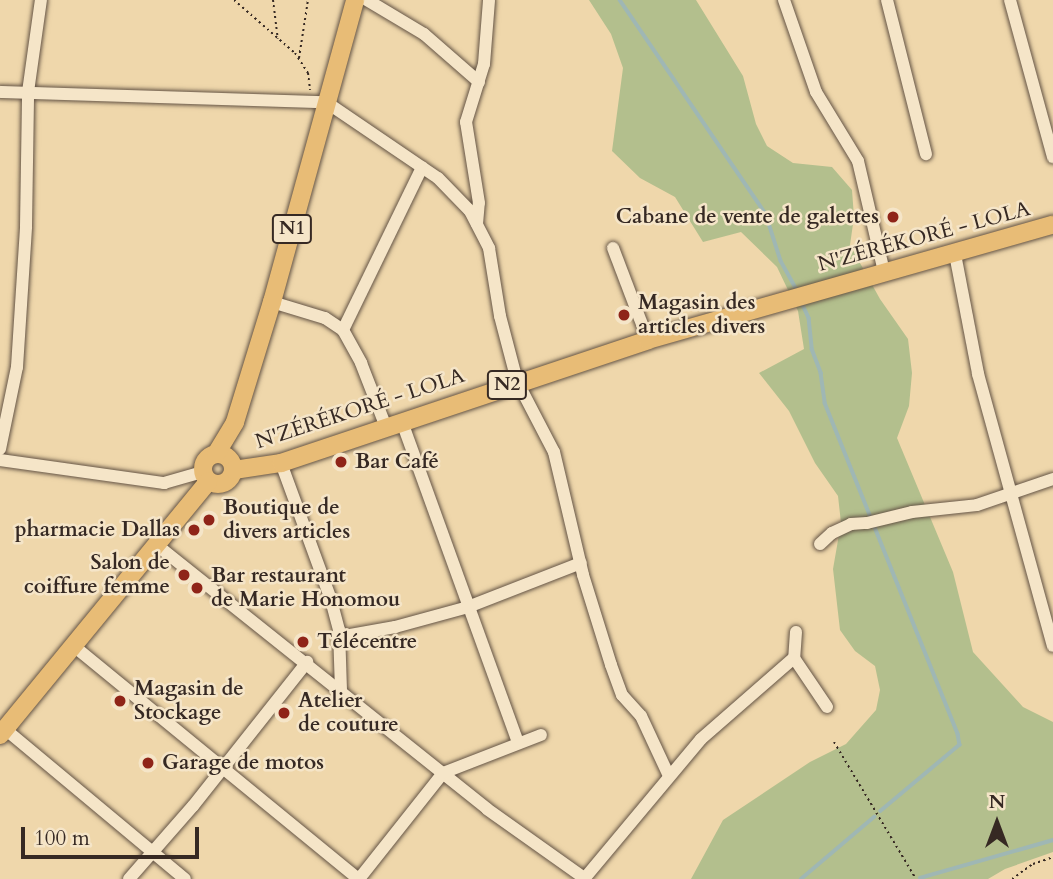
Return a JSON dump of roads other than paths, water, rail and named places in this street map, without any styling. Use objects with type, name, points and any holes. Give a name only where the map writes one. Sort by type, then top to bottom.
[{"type":"highway","name":"N1","points":[[216,454],[235,422],[272,302],[319,102],[355,0]]},
{"type":"highway","name":"N'ZÉRÉKORÉ - LOLA","points":[[234,470],[281,463],[517,381],[648,340],[780,300],[1053,225]]},
{"type":"highway","points":[[2,732],[158,546],[205,477],[208,457],[216,454],[232,461],[234,470],[230,481],[219,485],[205,477]]},
{"type":"street","points":[[0,449],[17,367],[26,226],[28,92],[41,0]]},
{"type":"street","points":[[368,0],[424,34],[479,82]]},
{"type":"street","points":[[477,224],[479,203],[466,122],[484,64],[489,0]]},
{"type":"street","points":[[784,0],[816,92],[858,161],[884,272]]},
{"type":"street","points":[[887,0],[926,154]]},
{"type":"street","points":[[1010,0],[1053,157]]},
{"type":"street","points":[[0,92],[319,102],[438,178],[470,211],[489,248],[500,316],[517,381],[554,452],[581,563],[622,695],[641,716],[669,776]]},
{"type":"street","points":[[343,330],[422,167]]},
{"type":"street","points":[[613,248],[648,340]]},
{"type":"street","points":[[955,254],[978,374],[1053,646]]},
{"type":"street","points":[[272,302],[325,317],[343,330],[394,424],[468,607],[518,743]]},
{"type":"street","points":[[0,460],[164,484],[205,477]]},
{"type":"street","points":[[281,463],[331,600],[339,637],[341,690]]},
{"type":"street","points":[[820,544],[832,533],[852,524],[873,522],[912,512],[976,505],[1053,479]]},
{"type":"street","points":[[158,546],[307,662],[487,809],[584,879],[701,739],[794,658]]},
{"type":"street","points":[[339,637],[395,627],[468,607],[581,563]]},
{"type":"street","points":[[796,632],[794,658],[828,707]]},
{"type":"street","points":[[75,647],[358,879],[443,773],[541,735]]},
{"type":"street","points":[[129,879],[222,769],[307,662]]},
{"type":"street","points":[[2,732],[186,879]]},
{"type":"waterway","points":[[620,0],[766,214],[781,261],[798,292]]},
{"type":"waterway","points":[[802,303],[809,318],[812,349],[821,373],[825,403],[958,734],[960,745],[881,811]]},
{"type":"waterway","points":[[801,879],[874,817]]},
{"type":"waterway","points":[[920,878],[1053,840]]},
{"type":"place","name":"Cabane de vente de galettes","points":[[893,217]]},
{"type":"place","name":"Magasin des articles divers","points":[[624,315]]},
{"type":"place","name":"Bar Café","points":[[341,462]]},
{"type":"place","name":"Boutique de divers articles","points":[[209,520]]},
{"type":"place","name":"pharmacie Dallas","points":[[194,530]]},
{"type":"place","name":"Salon de coiffure femme","points":[[184,575]]},
{"type":"place","name":"Bar restaurant de Marie Honomou","points":[[197,588]]},
{"type":"place","name":"Télécentre","points":[[303,642]]},
{"type":"place","name":"Magasin de Stockage","points":[[120,701]]},
{"type":"place","name":"Atelier de couture","points":[[284,713]]},
{"type":"place","name":"Garage de motos","points":[[148,763]]}]
